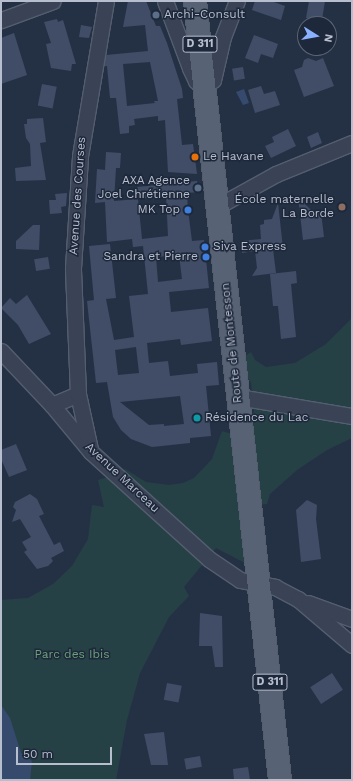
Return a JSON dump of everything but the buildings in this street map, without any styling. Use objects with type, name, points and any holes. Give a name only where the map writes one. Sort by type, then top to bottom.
[{"type":"main road","name":"Route de Montesson","points":[[196,1],[280,780]]},
{"type":"street","points":[[1,20],[53,1]]},
{"type":"street","name":"Avenue des Courses","points":[[91,452],[78,394],[73,318],[76,206],[85,116],[106,1]]},
{"type":"street","points":[[165,1],[190,68],[196,81],[204,86],[213,80],[223,36],[237,1]]},
{"type":"street","points":[[218,206],[276,174],[352,143]]},
{"type":"street","name":"Avenue Marceau","points":[[1,352],[52,405],[91,452],[209,559],[240,580],[258,585],[274,587],[298,599]]},
{"type":"street","points":[[52,405],[78,394]]},
{"type":"street","points":[[238,397],[352,416]]},
{"type":"street","points":[[298,599],[352,619]]},
{"type":"street","points":[[298,599],[352,645]]},
{"type":"green space","points":[[352,318],[352,438],[327,450],[297,470],[270,494],[267,504],[257,505],[247,418],[254,412],[251,382],[243,374],[245,356],[251,352],[255,360],[266,367],[295,363],[326,344]]},
{"type":"green space","name":"Parc des Ibis","points":[[222,431],[232,434],[247,564],[216,548],[184,587],[189,596],[169,617],[140,673],[127,720],[116,780],[1,780],[1,600],[28,598],[53,584],[72,566],[88,539],[92,505],[104,507],[98,480],[115,475],[125,469],[146,482],[169,485],[183,483],[194,478],[212,459]]},
{"type":"water","points":[[244,89],[249,103],[243,105],[236,92]]},
{"type":"water","points":[[1,705],[10,718],[21,753],[32,761],[30,780],[1,780]]},
{"type":"place","name":"Archi-Consult","points":[[156,15]]},
{"type":"place","name":"Le Havane","points":[[195,157]]},
{"type":"place","name":"AXA Agence Joel Chrétienne","points":[[198,188]]},
{"type":"place","name":"École maternelle La Borde","points":[[342,207]]},
{"type":"place","name":"MK Top","points":[[188,210]]},
{"type":"place","name":"Siva Express","points":[[205,247]]},
{"type":"place","name":"Sandra et Pierre","points":[[206,257]]},
{"type":"place","name":"Résidence du Lac","points":[[197,418]]}]
